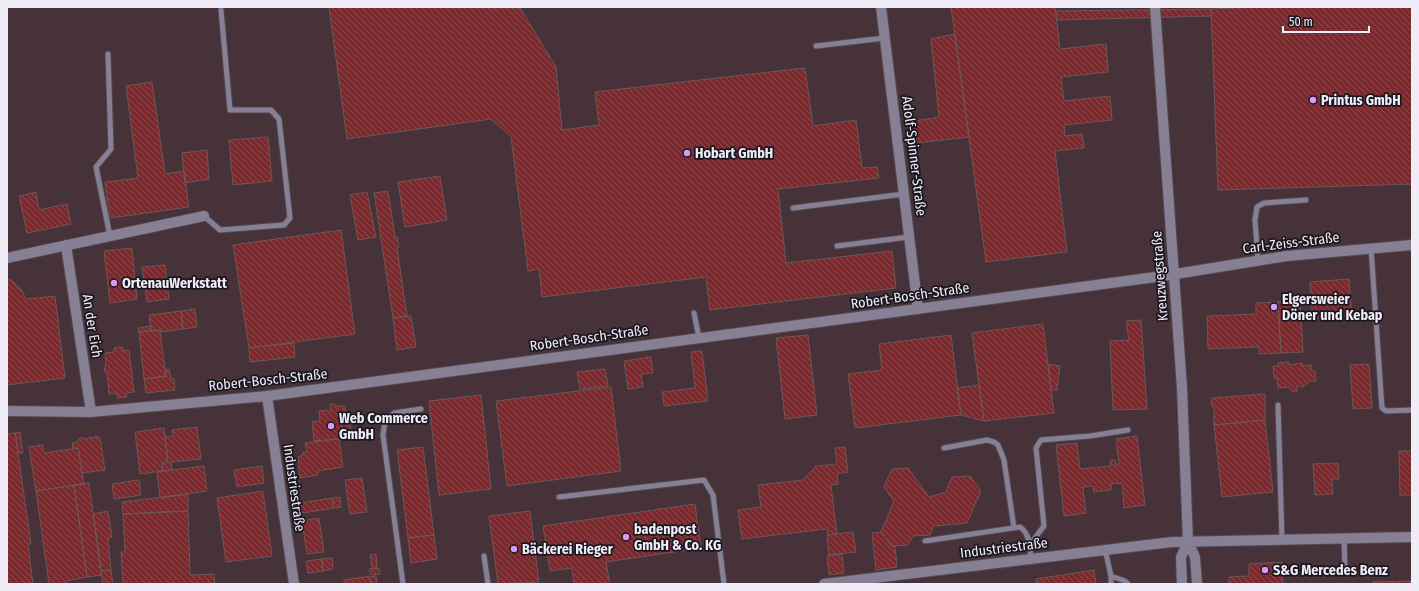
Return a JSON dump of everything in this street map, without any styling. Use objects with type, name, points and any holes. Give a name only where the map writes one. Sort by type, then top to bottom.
[{"type":"street","name":"Adolf-Spinner-Straße","points":[[881,7],[918,309]]},
{"type":"street","name":"Kreuzwegstraße","points":[[1155,7],[1184,419],[1188,542],[1195,557],[1197,584]]},
{"type":"street","points":[[7,258],[204,216]]},
{"type":"street","name":"An der Eich","points":[[66,245],[91,412]]},
{"type":"street","name":"Carl-Zeiss-Straße","points":[[1173,275],[1287,256],[1412,245]]},
{"type":"street","name":"Robert-Bosch-Straße","points":[[7,411],[91,412],[267,396],[1173,275]]},
{"type":"street","name":"Industriestraße","points":[[267,396],[294,584]]},
{"type":"street","points":[[1188,542],[1412,537]]},
{"type":"street","name":"Industriestraße","points":[[824,584],[1172,542],[1188,542]]},
{"type":"street","name":"Kreuzwegstraße","points":[[1182,584],[1180,557],[1188,542]]},
{"type":"lane","points":[[204,216],[220,230],[284,225],[290,218],[279,119],[271,110],[230,110],[221,10]]},
{"type":"lane","points":[[816,46],[885,38]]},
{"type":"lane","points":[[108,54],[111,149],[96,167],[110,236]]},
{"type":"lane","points":[[793,208],[904,194]]},
{"type":"lane","points":[[1258,261],[1255,220],[1257,207],[1264,203],[1306,200]]},
{"type":"lane","points":[[836,246],[909,237]]},
{"type":"lane","points":[[1371,248],[1382,408],[1386,411],[1412,410]]},
{"type":"lane","points":[[694,313],[698,338]]},
{"type":"lane","points":[[1278,405],[1282,540]]},
{"type":"lane","points":[[404,584],[383,435],[385,421],[394,413],[421,409]]},
{"type":"lane","points":[[1030,546],[1044,526],[1036,448],[1041,440],[1090,436],[1128,430]]},
{"type":"lane","points":[[944,448],[987,440],[998,445],[1004,460],[1014,528]]},
{"type":"lane","points":[[558,498],[704,480],[713,495],[724,584]]},
{"type":"lane","points":[[925,541],[1020,527],[1025,531],[1030,546],[1031,559]]},
{"type":"lane","points":[[1344,538],[1345,568]]},
{"type":"lane","points":[[1105,550],[1111,576],[1111,584]]},
{"type":"lane","points":[[484,556],[488,584]]},
{"type":"lane","points":[[1111,576],[1125,581],[1128,584]]},
{"type":"shaded area","points":[[7,7],[1412,7],[1412,584],[7,584]]},
{"type":"building","name":"Hobart GmbH","points":[[329,7],[520,8],[556,67],[562,130],[599,125],[595,92],[805,68],[813,126],[856,120],[862,168],[877,167],[879,178],[778,189],[786,263],[892,251],[896,288],[710,310],[706,277],[542,297],[539,269],[528,271],[511,137],[491,119],[347,139]]},
{"type":"building","points":[[951,7],[1055,7],[1060,49],[1106,44],[1108,72],[1061,77],[1064,101],[1110,96],[1112,120],[1064,125],[1065,136],[1082,134],[1084,148],[1055,151],[1067,252],[986,262]]},
{"type":"building","name":"Printus GmbH","points":[[1261,7],[1412,7],[1412,184],[1218,190],[1211,9]]},
{"type":"building","points":[[1211,9],[1212,16],[1057,20],[1056,11]]},
{"type":"building","points":[[955,34],[969,137],[917,143],[914,121],[939,117],[931,39]]},
{"type":"building","points":[[152,82],[165,174],[184,171],[189,207],[110,218],[105,182],[138,178],[126,86]]},
{"type":"building","points":[[268,137],[272,181],[233,185],[229,140]]},
{"type":"building","points":[[207,150],[209,179],[185,183],[182,153]]},
{"type":"building","points":[[440,176],[447,220],[405,227],[398,182]]},
{"type":"building","points":[[388,191],[395,237],[397,237],[399,247],[397,248],[407,316],[393,318],[374,193]]},
{"type":"building","points":[[36,192],[39,210],[67,204],[71,224],[27,233],[19,196]]},
{"type":"building","points":[[367,192],[376,237],[358,240],[350,195]]},
{"type":"building","points":[[341,230],[355,334],[249,348],[233,245]]},
{"type":"building","points":[[132,248],[137,299],[110,303],[104,251]]},
{"type":"building","points":[[165,265],[169,299],[147,302],[142,267]]},
{"type":"building","points":[[10,279],[21,289],[26,299],[55,296],[65,378],[7,385],[7,281]]},
{"type":"building","points":[[1349,279],[1352,316],[1313,319],[1310,282]]},
{"type":"building","points":[[1300,301],[1303,352],[1281,353],[1278,302]]},
{"type":"building","points":[[1278,302],[1281,353],[1259,354],[1259,347],[1208,349],[1207,316],[1256,314],[1256,303]]},
{"type":"building","points":[[195,309],[197,327],[183,329],[181,311]]},
{"type":"building","points":[[181,311],[183,329],[160,332],[160,330],[151,331],[149,315]]},
{"type":"building","points":[[411,316],[416,347],[397,350],[393,318]]},
{"type":"building","points":[[1141,320],[1147,409],[1113,410],[1110,341],[1129,340],[1126,321]]},
{"type":"building","points":[[1043,324],[1054,413],[984,421],[972,333]]},
{"type":"building","points":[[151,326],[151,331],[139,332],[138,328]]},
{"type":"building","points":[[160,330],[166,376],[144,379],[139,332]]},
{"type":"building","points":[[808,335],[817,415],[785,419],[776,338]]},
{"type":"building","points":[[951,335],[961,415],[855,428],[848,374],[882,370],[879,344]]},
{"type":"building","points":[[294,343],[295,357],[250,362],[249,348]]},
{"type":"building","points":[[123,347],[123,351],[129,350],[134,392],[126,393],[127,397],[118,398],[117,393],[109,394],[107,374],[104,371],[106,362],[105,353],[114,352],[114,348]]},
{"type":"building","points":[[702,351],[708,401],[664,406],[662,392],[695,388],[691,352]]},
{"type":"building","points":[[651,357],[653,373],[641,374],[643,387],[628,389],[624,361]]},
{"type":"building","points":[[1289,362],[1289,365],[1302,363],[1303,366],[1311,365],[1311,371],[1315,371],[1316,381],[1310,381],[1304,387],[1297,386],[1297,392],[1291,391],[1289,387],[1278,388],[1277,378],[1274,378],[1273,366],[1278,366],[1278,363]]},
{"type":"building","points":[[1048,364],[1060,366],[1057,390],[1051,390]]},
{"type":"building","points":[[1369,364],[1372,408],[1353,409],[1350,365]]},
{"type":"building","points":[[169,369],[171,379],[174,379],[175,390],[146,393],[144,379],[166,376],[165,370]]},
{"type":"building","points":[[605,369],[608,386],[580,389],[577,372]]},
{"type":"building","points":[[979,385],[984,421],[961,415],[957,388]]},
{"type":"building","points":[[611,387],[621,471],[507,486],[496,401]]},
{"type":"building","points":[[1265,394],[1265,420],[1214,425],[1214,408],[1211,404],[1212,398]]},
{"type":"building","points":[[481,395],[491,489],[439,495],[429,401]]},
{"type":"building","name":"Web Commerce GmbH","points":[[330,404],[345,406],[346,420],[350,419],[351,431],[344,431],[344,438],[314,441],[312,422],[320,421],[319,411],[331,410]]},
{"type":"building","points":[[1265,420],[1273,492],[1222,497],[1214,425]]},
{"type":"building","points":[[197,427],[201,459],[171,462],[172,470],[163,471],[162,463],[168,462],[165,437],[173,436],[172,430]]},
{"type":"building","points":[[164,428],[168,462],[162,463],[163,471],[140,474],[135,432]]},
{"type":"building","points":[[20,432],[23,453],[18,453],[15,433]]},
{"type":"building","points":[[15,433],[31,544],[28,544],[33,584],[7,584],[7,434]]},
{"type":"building","points":[[97,436],[97,438],[100,437],[105,470],[82,473],[78,448],[73,448],[72,443],[77,442],[80,438],[84,438],[84,440]]},
{"type":"building","points":[[1137,436],[1145,505],[1124,508],[1122,483],[1111,484],[1111,490],[1094,492],[1093,486],[1083,487],[1086,513],[1064,516],[1056,445],[1077,443],[1080,469],[1111,466],[1110,460],[1115,460],[1116,465],[1119,464],[1116,439]]},
{"type":"building","points":[[339,439],[343,467],[318,471],[318,475],[300,478],[298,457],[303,455],[303,452],[307,452],[305,443]]},
{"type":"building","points":[[43,445],[44,453],[78,448],[84,484],[36,491],[29,447]]},
{"type":"building","points":[[423,447],[434,535],[408,538],[397,450]]},
{"type":"building","points":[[845,447],[848,472],[837,474],[838,484],[831,485],[837,534],[828,535],[827,529],[742,539],[738,510],[761,507],[758,485],[803,480],[816,466],[837,464],[835,448]]},
{"type":"building","points":[[1399,451],[1412,451],[1412,495],[1400,495]]},
{"type":"building","points":[[1338,463],[1339,479],[1332,479],[1333,494],[1315,495],[1313,464]]},
{"type":"building","points":[[204,466],[207,491],[160,498],[157,472]]},
{"type":"building","points":[[262,466],[264,483],[237,487],[234,470]]},
{"type":"building","points":[[908,468],[929,497],[946,492],[952,477],[970,476],[981,491],[967,523],[934,526],[930,535],[913,536],[908,545],[892,546],[881,532],[894,501],[884,487],[892,469]]},
{"type":"building","points":[[362,478],[367,512],[350,514],[345,480]]},
{"type":"building","points":[[139,480],[141,495],[114,499],[112,484]]},
{"type":"building","points":[[89,483],[102,575],[87,577],[74,485]]},
{"type":"building","points":[[74,485],[87,577],[66,581],[66,584],[49,584],[36,491]]},
{"type":"building","points":[[263,491],[272,556],[226,562],[217,498]]},
{"type":"building","points":[[188,494],[188,511],[123,514],[122,502]]},
{"type":"building","points":[[340,497],[341,507],[334,508],[332,498]]},
{"type":"building","points":[[332,498],[334,508],[302,513],[300,503]]},
{"type":"building","points":[[695,504],[701,548],[606,562],[610,584],[574,584],[572,568],[550,571],[543,526]]},
{"type":"building","points":[[108,511],[112,537],[108,538],[111,570],[101,571],[93,514]]},
{"type":"building","points":[[188,511],[190,575],[214,574],[215,584],[123,584],[121,552],[125,552],[123,514]]},
{"type":"building","name":"Bäckerei Rieger","points":[[530,511],[539,582],[498,584],[489,516]]},
{"type":"building","points":[[319,518],[324,552],[307,554],[302,521]]},
{"type":"building","points":[[853,532],[856,552],[829,555],[827,535]]},
{"type":"building","points":[[881,532],[892,546],[895,546],[897,567],[876,570],[872,533]]},
{"type":"building","points":[[434,535],[437,559],[411,563],[408,538]]},
{"type":"building","points":[[376,554],[377,568],[372,569],[370,555]]},
{"type":"building","points":[[842,554],[844,573],[829,575],[827,556]]},
{"type":"building","points":[[332,558],[333,569],[323,571],[322,559]]},
{"type":"building","points":[[322,559],[323,571],[308,573],[306,561]]},
{"type":"building","name":"S&G Mercedes Benz","points":[[1282,562],[1283,584],[1229,584],[1229,577],[1249,576],[1249,564]]},
{"type":"building","points":[[379,568],[380,574],[370,574],[369,569]]},
{"type":"building","points":[[111,570],[113,584],[103,584],[101,571]]},
{"type":"building","points":[[1094,570],[1096,584],[1037,584],[1036,579]]},
{"type":"building","points":[[369,576],[371,584],[344,584],[344,580]]},
{"type":"building","points":[[376,576],[377,584],[371,584],[369,577]]},
{"type":"building","points":[[1412,581],[1412,584],[1373,584],[1373,582]]},
{"type":"place","name":"Printus GmbH","points":[[1313,100]]},
{"type":"place","name":"Hobart GmbH","points":[[687,153]]},
{"type":"place","name":"OrtenauWerkstatt","points":[[114,283]]},
{"type":"place","name":"Elgersweier Döner und Kebap","points":[[1274,307]]},
{"type":"place","name":"Web Commerce GmbH","points":[[331,426]]},
{"type":"place","name":"badenpost GmbH & Co. KG","points":[[626,537]]},
{"type":"place","name":"Bäckerei Rieger","points":[[514,549]]},
{"type":"place","name":"S&G Mercedes Benz","points":[[1265,570]]}]
